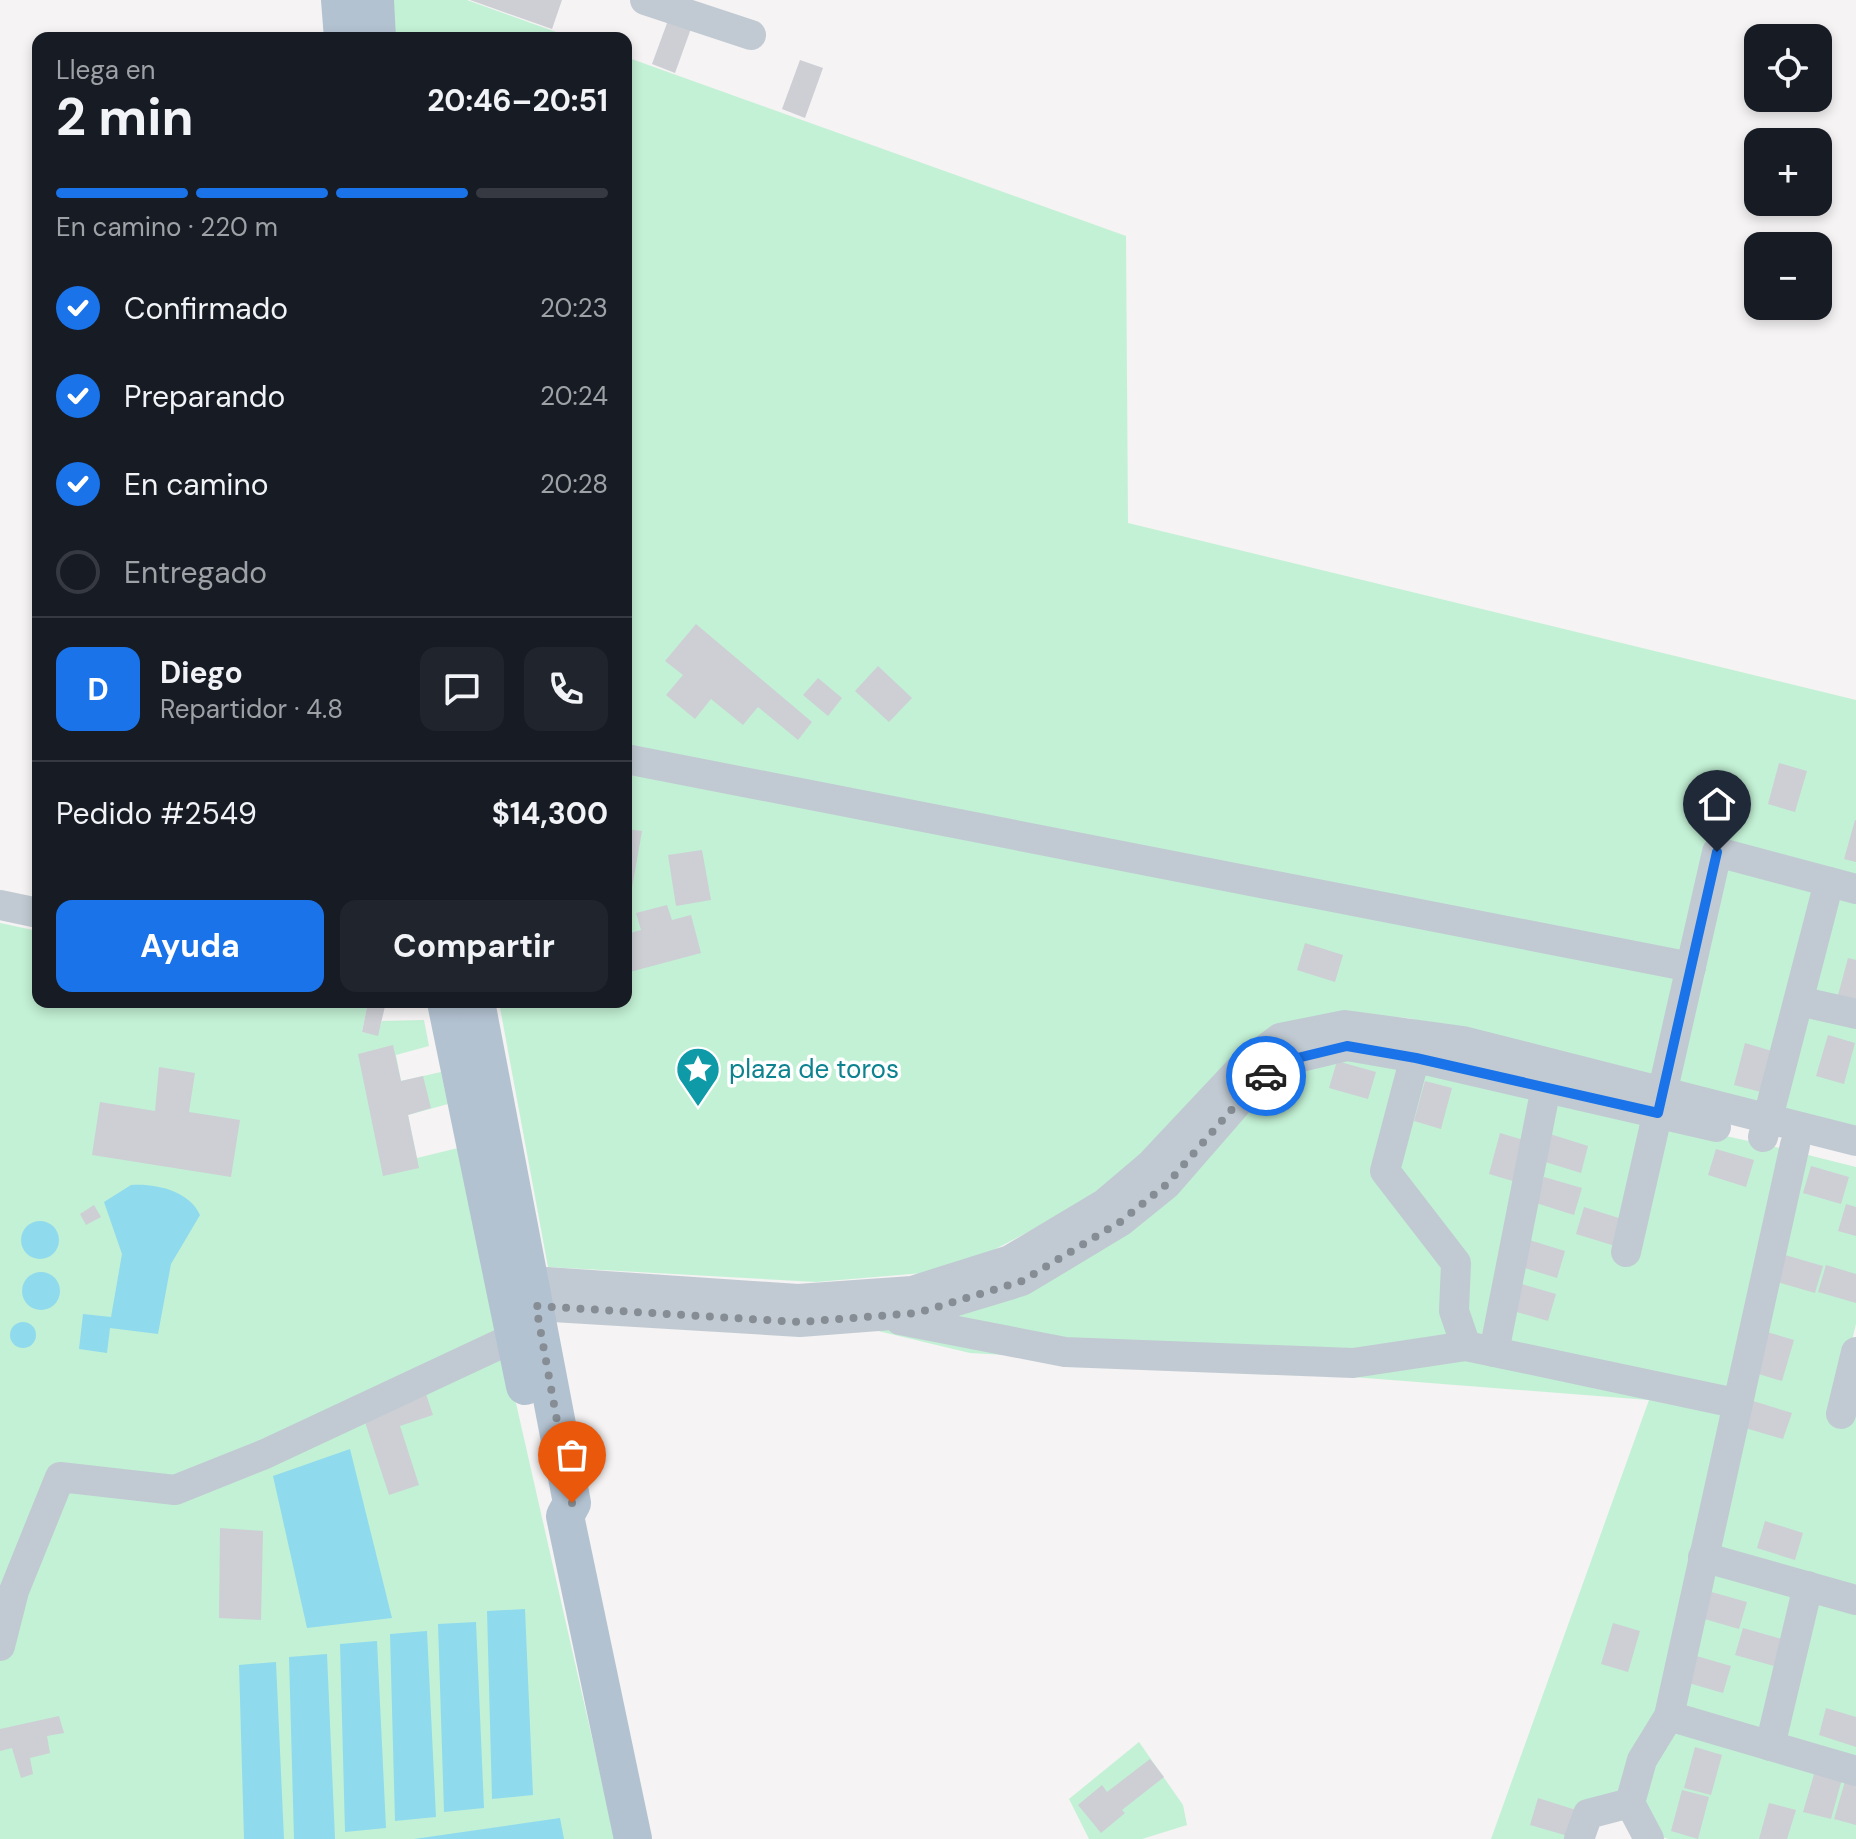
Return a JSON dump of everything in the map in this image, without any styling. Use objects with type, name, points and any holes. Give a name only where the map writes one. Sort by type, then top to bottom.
[{"type":"main road","points":[[340,0],[343,32]]},
{"type":"main road","points":[[375,0],[377,32]]},
{"type":"main road","points":[[447,1008],[515,1337],[554,1504],[565,1516],[633,1839]]},
{"type":"main road","points":[[477,1008],[572,1503],[565,1516]]},
{"type":"street","points":[[645,0],[751,35]]},
{"type":"street","points":[[632,760],[1691,967]]},
{"type":"street","points":[[1626,1252],[1717,852],[1842,885],[1799,1001],[1766,1129]]},
{"type":"street","points":[[0,905],[32,912]]},
{"type":"street","points":[[1799,1001],[1856,1014]]},
{"type":"street","points":[[534,1293],[798,1299],[912,1291],[1010,1260],[1104,1204],[1150,1165],[1243,1066],[1280,1038],[1345,1025],[1418,1047],[1548,1075],[1766,1129],[1856,1141]]},
{"type":"street","points":[[534,1293],[800,1322],[917,1313],[1022,1281],[1120,1222],[1167,1184],[1254,1084],[1289,1060],[1347,1046],[1418,1047]]},
{"type":"street","points":[[1418,1047],[1385,1171],[1456,1263],[1454,1311],[1480,1349]]},
{"type":"street","points":[[1480,1349],[1548,1075]]},
{"type":"street","points":[[1766,1129],[1795,1145],[1856,1161]]},
{"type":"street","points":[[1649,1839],[1630,1803],[1642,1760],[1669,1716],[1735,1403],[1795,1145]]},
{"type":"street","points":[[881,1316],[1065,1352],[1353,1363],[1480,1349],[1735,1403]]},
{"type":"street","points":[[0,1646],[14,1591],[60,1477],[175,1490],[265,1454],[515,1337]]},
{"type":"street","points":[[1841,1414],[1856,1352]]},
{"type":"street","points":[[1703,1557],[1856,1600]]},
{"type":"street","points":[[1770,1746],[1808,1586]]},
{"type":"street","points":[[1669,1716],[1856,1771]]},
{"type":"street","points":[[1579,1839],[1588,1814],[1630,1803]]},
{"type":"green space","points":[[391,0],[467,0],[556,32],[393,32]]},
{"type":"green space","points":[[632,59],[1126,236],[1128,523],[1856,700],[1856,878],[1715,839],[1658,1078],[1408,1018],[1340,1013],[1150,1148],[1080,1205],[982,1256],[923,1273],[816,1282],[548,1267],[500,1008],[632,1008]]},
{"type":"green space","points":[[1721,849],[1821,881],[1760,1107],[1667,1084]]},
{"type":"green space","points":[[1832,883],[1856,888],[1856,1008],[1805,997]]},
{"type":"green space","points":[[0,923],[32,930],[32,1008],[367,1008],[362,1032],[377,1035],[382,1021],[424,1020],[429,1046],[396,1055],[401,1081],[441,1072],[448,1104],[408,1115],[417,1158],[458,1148],[615,1839],[0,1839]]},
{"type":"green space","points":[[1802,1006],[1856,1018],[1856,1136],[1775,1116]]},
{"type":"green space","points":[[1343,1057],[1408,1065],[1380,1172],[1451,1264],[1462,1349],[1729,1407],[1663,1713],[1626,1798],[1575,1839],[1491,1839],[1649,1400],[1239,1368],[970,1353],[878,1331],[989,1302],[1274,1076]]},
{"type":"green space","points":[[1418,1067],[1539,1094],[1490,1346],[1469,1341],[1461,1260],[1392,1169]]},
{"type":"green space","points":[[1549,1097],[1789,1150],[1731,1396],[1499,1349]]},
{"type":"green space","points":[[1800,1153],[1856,1167],[1856,1324],[1834,1414],[1856,1382],[1856,1766],[1676,1713]]},
{"type":"green space","points":[[1671,1723],[1856,1777],[1856,1839],[1669,1839],[1652,1835],[1635,1803]]},
{"type":"green space","points":[[1139,1742],[1183,1805],[1187,1825],[1142,1839],[1089,1839],[1069,1799]]},
{"type":"water","points":[[131,1185],[171,1190],[188,1200],[200,1215],[171,1264],[158,1334],[110,1328],[107,1353],[79,1349],[83,1314],[111,1317],[122,1254],[104,1202]]},
{"type":"water","points":[[40,1221],[53,1227],[59,1240],[53,1253],[40,1259],[27,1253],[21,1240],[27,1227]]},
{"type":"water","points":[[41,1272],[54,1278],[60,1291],[54,1304],[41,1310],[28,1304],[22,1291],[28,1278]]},
{"type":"water","points":[[23,1322],[33,1325],[36,1335],[33,1345],[23,1348],[13,1345],[10,1335],[13,1325]]},
{"type":"water","points":[[350,1449],[392,1618],[307,1628],[273,1476]]},
{"type":"water","points":[[525,1609],[533,1795],[492,1799],[487,1611]]},
{"type":"water","points":[[476,1622],[484,1808],[444,1812],[438,1624]]},
{"type":"water","points":[[427,1631],[436,1817],[395,1821],[390,1634]]},
{"type":"water","points":[[377,1641],[386,1828],[345,1832],[340,1644]]},
{"type":"water","points":[[327,1654],[335,1839],[294,1839],[289,1657]]},
{"type":"water","points":[[276,1662],[284,1839],[244,1839],[239,1665]]},
{"type":"water","points":[[560,1818],[564,1839],[414,1839]]},
{"type":"building","points":[[470,0],[562,0],[552,29]]},
{"type":"building","points":[[670,15],[693,23],[675,73],[652,64]]},
{"type":"building","points":[[800,60],[823,68],[805,118],[782,109]]},
{"type":"building","points":[[696,624],[812,722],[798,740],[758,707],[743,725],[711,699],[695,719],[666,695],[683,675],[665,661]]},
{"type":"building","points":[[878,666],[912,698],[889,722],[855,691]]},
{"type":"building","points":[[818,678],[842,698],[828,716],[803,695]]},
{"type":"building","points":[[1779,763],[1807,771],[1795,812],[1768,804]]},
{"type":"building","points":[[1856,820],[1856,862],[1844,859]]},
{"type":"building","points":[[632,830],[642,831],[632,888]]},
{"type":"building","points":[[702,850],[711,900],[676,906],[668,855]]},
{"type":"building","points":[[667,905],[672,920],[691,915],[701,953],[632,971],[632,932],[641,930],[636,913]]},
{"type":"building","points":[[1305,943],[1343,955],[1335,982],[1297,970]]},
{"type":"building","points":[[1848,958],[1856,960],[1856,1004],[1837,999]]},
{"type":"building","points":[[367,1008],[385,1008],[378,1036],[362,1032]]},
{"type":"building","points":[[1828,1035],[1855,1043],[1844,1084],[1816,1076]]},
{"type":"building","points":[[1745,1043],[1772,1051],[1761,1092],[1734,1085]]},
{"type":"building","points":[[393,1045],[401,1081],[423,1076],[431,1108],[408,1115],[419,1168],[383,1176],[358,1054]]},
{"type":"building","points":[[1337,1061],[1376,1072],[1368,1099],[1329,1088]]},
{"type":"building","points":[[159,1067],[195,1073],[189,1112],[240,1120],[231,1177],[92,1155],[100,1102],[155,1111]]},
{"type":"building","points":[[1425,1081],[1452,1088],[1441,1129],[1414,1121]]},
{"type":"building","points":[[1500,1133],[1527,1141],[1516,1182],[1489,1174]]},
{"type":"building","points":[[1550,1134],[1588,1146],[1581,1173],[1542,1161]]},
{"type":"building","points":[[1716,1149],[1754,1160],[1746,1187],[1708,1175]]},
{"type":"building","points":[[1811,1166],[1849,1177],[1841,1204],[1803,1193]]},
{"type":"building","points":[[1544,1177],[1582,1188],[1574,1215],[1536,1203]]},
{"type":"building","points":[[1846,1204],[1856,1207],[1856,1236],[1838,1231]]},
{"type":"building","points":[[94,1205],[101,1217],[86,1225],[80,1214]]},
{"type":"building","points":[[1584,1207],[1622,1219],[1615,1246],[1576,1234]]},
{"type":"building","points":[[1526,1239],[1565,1251],[1557,1278],[1518,1266]]},
{"type":"building","points":[[1785,1255],[1823,1266],[1815,1293],[1777,1282]]},
{"type":"building","points":[[1826,1265],[1856,1274],[1856,1303],[1818,1292]]},
{"type":"building","points":[[1518,1283],[1556,1294],[1548,1321],[1510,1310]]},
{"type":"building","points":[[1767,1332],[1794,1340],[1782,1381],[1755,1373]]},
{"type":"building","points":[[426,1394],[433,1415],[400,1426],[419,1485],[389,1495],[364,1419]]},
{"type":"building","points":[[1753,1401],[1792,1413],[1783,1439],[1745,1428]]},
{"type":"building","points":[[1765,1521],[1803,1533],[1795,1560],[1757,1548]]},
{"type":"building","points":[[220,1528],[263,1531],[261,1620],[219,1618]]},
{"type":"building","points":[[1708,1591],[1747,1602],[1739,1629],[1701,1618]]},
{"type":"building","points":[[1613,1623],[1640,1631],[1628,1672],[1601,1664]]},
{"type":"building","points":[[1743,1628],[1782,1639],[1774,1666],[1735,1655]]},
{"type":"building","points":[[1693,1655],[1731,1666],[1723,1693],[1685,1682]]},
{"type":"building","points":[[1826,1708],[1856,1717],[1856,1747],[1819,1735]]},
{"type":"building","points":[[59,1716],[64,1733],[47,1736],[50,1753],[30,1758],[33,1774],[21,1778],[12,1748],[0,1751],[0,1729]]},
{"type":"building","points":[[1695,1747],[1722,1755],[1711,1795],[1684,1788]]},
{"type":"building","points":[[1150,1759],[1164,1777],[1122,1810],[1125,1813],[1101,1833],[1078,1805],[1102,1785],[1107,1792]]},
{"type":"building","points":[[1815,1771],[1842,1779],[1831,1819],[1803,1812]]},
{"type":"building","points":[[1846,1778],[1856,1781],[1856,1825],[1834,1819]]},
{"type":"building","points":[[1682,1790],[1709,1797],[1698,1839],[1671,1831]]},
{"type":"building","points":[[1538,1798],[1576,1810],[1568,1836],[1530,1825]]},
{"type":"building","points":[[1769,1803],[1796,1810],[1787,1839],[1759,1839]]},
{"type":"way so far","points":[[572,1503],[536,1306],[800,1322],[917,1313],[1022,1281],[1120,1222],[1167,1184],[1212,1136],[1254,1084],[1266,1076]]},
{"type":"place","name":"plaza de toros","points":[[698,1108]]},
{"type":"route","points":[[1266,1076],[1289,1060],[1347,1046],[1416,1058],[1658,1113],[1717,852]]}]
